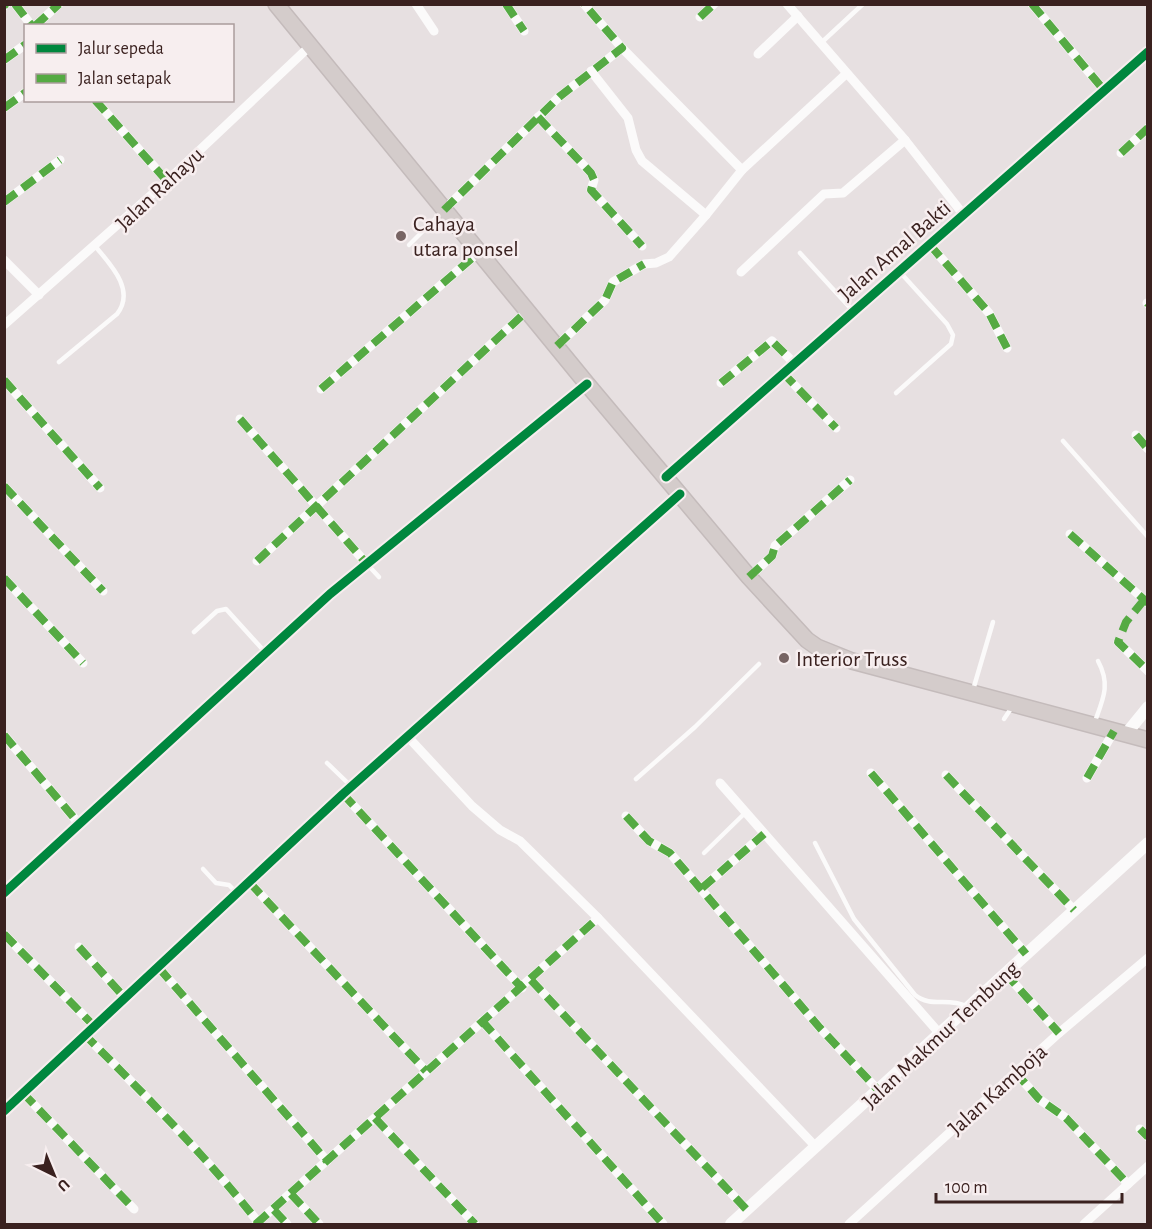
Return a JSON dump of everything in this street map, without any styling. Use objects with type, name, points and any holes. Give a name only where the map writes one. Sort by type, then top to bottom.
[{"type":"main road","points":[[276,4],[792,631],[812,644],[837,655],[1148,740]]},
{"type":"street","points":[[15,4],[31,24]]},
{"type":"street","points":[[35,24],[59,4]]},
{"type":"street","points":[[416,4],[434,31]]},
{"type":"street","points":[[506,4],[524,31]]},
{"type":"street","points":[[584,4],[622,48],[742,170]]},
{"type":"street","points":[[700,17],[714,4]]},
{"type":"street","points":[[1032,4],[1103,89]]},
{"type":"street","points":[[758,54],[794,9],[820,44],[905,140],[963,214]]},
{"type":"street","points":[[4,60],[24,45]]},
{"type":"street","name":"Jalan Rahayu","points":[[4,325],[167,181],[310,46]]},
{"type":"street","points":[[444,210],[538,117],[591,71],[622,48]]},
{"type":"street","name":"Jalan Amal Bakti","points":[[666,477],[1148,51]]},
{"type":"street","points":[[591,71],[628,118],[636,150],[642,161],[706,215]]},
{"type":"street","points":[[557,346],[601,304],[613,282],[644,264],[656,263],[669,257],[742,170],[846,74]]},
{"type":"street","points":[[4,108],[24,93]]},
{"type":"street","points":[[97,102],[167,181]]},
{"type":"street","points":[[538,117],[591,172],[594,178],[591,190],[642,246]]},
{"type":"street","points":[[1121,153],[1148,128]]},
{"type":"street","points":[[741,272],[824,194],[843,193],[905,140]]},
{"type":"street","points":[[4,202],[60,160]]},
{"type":"street","points":[[930,244],[989,313],[1007,348]]},
{"type":"street","points":[[321,389],[479,252]]},
{"type":"street","points":[[4,260],[39,295]]},
{"type":"street","points":[[257,561],[527,311]]},
{"type":"street","points":[[721,383],[772,341],[794,363]]},
{"type":"street","points":[[783,373],[836,428]]},
{"type":"street","points":[[4,380],[100,488]]},
{"type":"street","points":[[4,893],[366,563],[587,384]]},
{"type":"street","points":[[240,418],[366,563]]},
{"type":"street","points":[[1136,435],[1148,449]]},
{"type":"street","points":[[749,577],[772,556],[775,546],[850,480]]},
{"type":"street","points":[[4,486],[103,591]]},
{"type":"street","points":[[4,1111],[344,794],[680,494]]},
{"type":"street","points":[[1070,534],[1148,603]]},
{"type":"street","points":[[4,578],[83,663]]},
{"type":"street","points":[[1118,642],[1148,671]]},
{"type":"street","points":[[1087,778],[1120,733],[1148,707]]},
{"type":"street","points":[[4,735],[80,825]]},
{"type":"street","points":[[409,738],[472,806],[500,830],[520,841],[598,918],[816,1147]]},
{"type":"street","points":[[871,773],[1026,954]]},
{"type":"street","points":[[946,775],[1074,910]]},
{"type":"street","points":[[720,783],[940,1034]]},
{"type":"street","points":[[344,794],[522,988]]},
{"type":"street","points":[[626,816],[649,840],[670,853],[820,1028],[879,1091]]},
{"type":"street","points":[[702,888],[764,834]]},
{"type":"street","name":"Jalan Makmur Tembung","points":[[731,1224],[1148,843]]},
{"type":"street","points":[[250,883],[426,1071]]},
{"type":"street","points":[[84,1034],[174,1124],[218,1172],[257,1223],[598,918]]},
{"type":"street","points":[[4,934],[93,1026]]},
{"type":"street","points":[[79,947],[125,998]]},
{"type":"street","name":"Jalan Kamboja","points":[[849,1224],[1059,1033],[1148,958]]},
{"type":"street","points":[[159,968],[327,1161]]},
{"type":"street","points":[[1005,973],[1059,1033]]},
{"type":"street","points":[[531,980],[747,1210]]},
{"type":"street","points":[[482,1020],[663,1224]]},
{"type":"street","points":[[1016,1072],[1024,1085],[1066,1118],[1128,1184]]},
{"type":"street","points":[[23,1093],[134,1209]]},
{"type":"street","points":[[375,1118],[475,1224]]},
{"type":"street","points":[[1140,1129],[1148,1137]]},
{"type":"street","points":[[1084,1224],[1148,1166]]},
{"type":"street","points":[[291,1194],[319,1224]]},
{"type":"street","points":[[274,1210],[287,1224]]},
{"type":"lane","points":[[820,44],[863,4]]},
{"type":"lane","points":[[409,244],[444,210]]},
{"type":"lane","points":[[59,362],[117,314],[122,306],[123,290],[118,275],[95,246]]},
{"type":"lane","points":[[800,253],[853,312]]},
{"type":"lane","points":[[896,393],[951,344],[954,335],[948,324],[899,271]]},
{"type":"lane","points":[[1063,441],[1148,537]]},
{"type":"lane","points":[[366,563],[379,577]]},
{"type":"lane","points":[[194,632],[213,614],[226,609],[267,654]]},
{"type":"lane","points":[[972,692],[993,622]]},
{"type":"lane","points":[[1093,726],[1106,690],[1106,675],[1098,661]]},
{"type":"lane","points":[[636,779],[695,727],[759,664]]},
{"type":"lane","points":[[1004,719],[1014,705]]},
{"type":"lane","points":[[327,763],[352,787]]},
{"type":"lane","points":[[704,853],[745,813]]},
{"type":"lane","points":[[815,843],[854,919],[915,995],[922,1001],[959,1002],[968,1007]]},
{"type":"lane","points":[[203,869],[216,883],[229,885],[238,894]]},
{"type":"marked path","points":[[15,4],[30,24]]},
{"type":"marked path","points":[[37,24],[59,4]]},
{"type":"marked path","points":[[506,4],[524,31]]},
{"type":"marked path","points":[[444,210],[559,97],[622,48],[584,4]]},
{"type":"marked path","points":[[700,17],[714,4]]},
{"type":"marked path","points":[[1032,4],[1103,89]]},
{"type":"marked path","points":[[4,60],[24,45]]},
{"type":"marked path","points":[[4,108],[24,93]]},
{"type":"marked path","points":[[97,102],[167,181]]},
{"type":"marked path","points":[[538,117],[591,173],[594,180],[591,190],[642,246]]},
{"type":"marked path","points":[[1121,153],[1148,128]]},
{"type":"marked path","points":[[4,202],[60,160]]},
{"type":"marked path","points":[[930,245],[989,313],[1007,348]]},
{"type":"marked path","points":[[321,389],[479,252]]},
{"type":"marked path","points":[[557,346],[605,300],[613,282],[644,264]]},
{"type":"marked path","points":[[257,561],[527,311]]},
{"type":"marked path","points":[[721,383],[772,341],[794,363]]},
{"type":"marked path","points":[[783,373],[836,428]]},
{"type":"marked path","points":[[4,380],[100,488]]},
{"type":"marked path","points":[[240,419],[366,563]]},
{"type":"marked path","points":[[1136,435],[1148,449]]},
{"type":"marked path","points":[[749,577],[772,556],[775,546],[850,480]]},
{"type":"marked path","points":[[4,486],[103,591]]},
{"type":"marked path","points":[[1070,534],[1148,603]]},
{"type":"marked path","points":[[4,578],[83,663]]},
{"type":"marked path","points":[[1144,600],[1126,622],[1118,642],[1148,671]]},
{"type":"marked path","points":[[1087,778],[1114,731]]},
{"type":"marked path","points":[[4,735],[80,825]]},
{"type":"marked path","points":[[871,773],[1026,954]]},
{"type":"marked path","points":[[946,775],[1074,910]]},
{"type":"marked path","points":[[343,794],[522,988]]},
{"type":"marked path","points":[[626,816],[649,841],[670,853],[820,1028],[879,1091]]},
{"type":"marked path","points":[[702,888],[764,834]]},
{"type":"marked path","points":[[250,883],[426,1071]]},
{"type":"marked path","points":[[256,1224],[598,918]]},
{"type":"marked path","points":[[4,934],[94,1026]]},
{"type":"marked path","points":[[79,947],[125,998]]},
{"type":"marked path","points":[[159,968],[327,1161]]},
{"type":"marked path","points":[[1005,973],[1059,1033]]},
{"type":"marked path","points":[[531,980],[747,1210]]},
{"type":"marked path","points":[[482,1021],[663,1224]]},
{"type":"marked path","points":[[84,1034],[196,1149],[258,1222]]},
{"type":"marked path","points":[[1015,1072],[1039,1099],[1066,1118],[1128,1184]]},
{"type":"marked path","points":[[23,1093],[134,1209]]},
{"type":"marked path","points":[[375,1118],[475,1224]]},
{"type":"marked path","points":[[1140,1129],[1148,1137]]},
{"type":"marked path","points":[[291,1194],[319,1224]]},
{"type":"marked path","points":[[274,1210],[287,1224]]},
{"type":"cycle path","points":[[666,477],[1148,52]]},
{"type":"cycle path","points":[[4,893],[330,594],[587,384]]},
{"type":"cycle path","points":[[4,1111],[343,794],[680,494]]},
{"type":"place","name":"Cahaya utara ponsel","points":[[401,236]]},
{"type":"place","name":"Interior Truss","points":[[784,658]]}]
